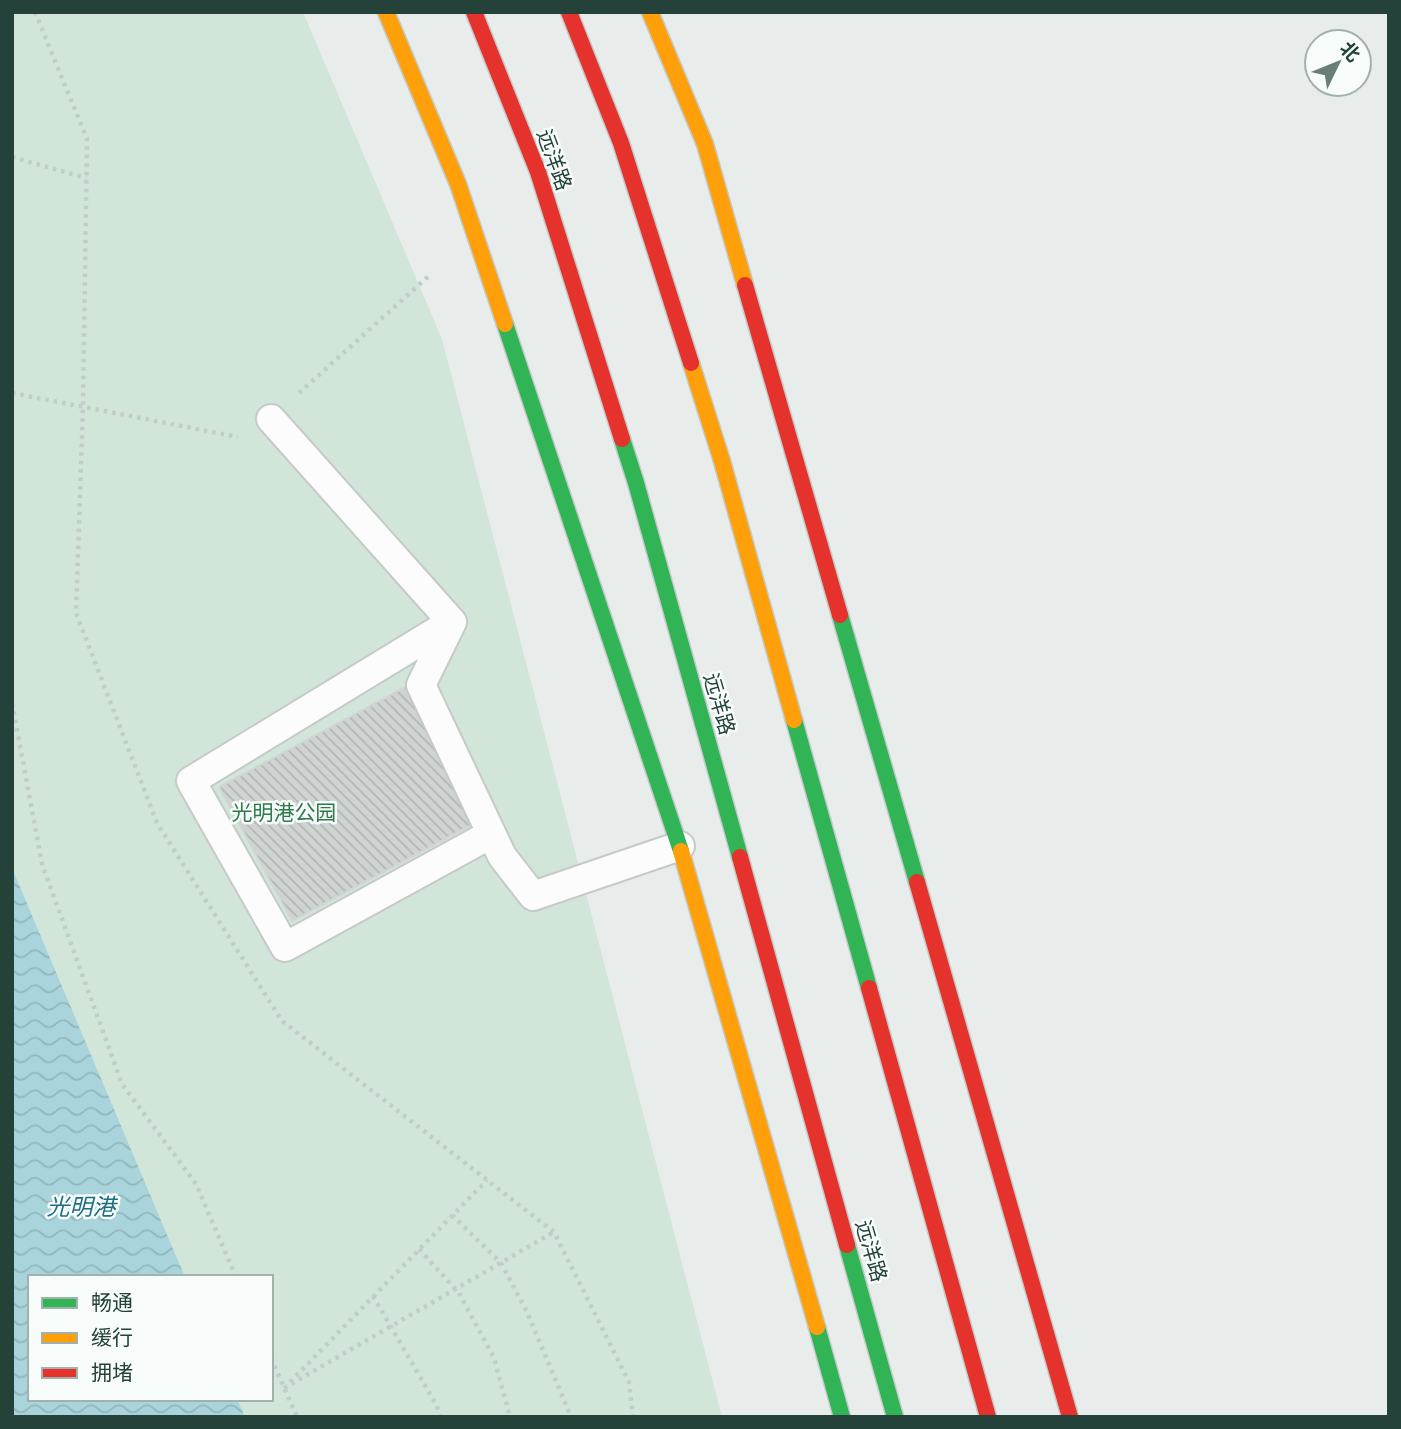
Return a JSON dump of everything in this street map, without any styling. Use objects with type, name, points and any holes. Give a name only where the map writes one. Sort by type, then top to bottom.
[{"type":"main road","points":[[386,12],[458,184],[680,846],[842,1417]]},
{"type":"main road","name":"远洋路","points":[[474,12],[538,172],[636,483],[895,1417]]},
{"type":"main road","points":[[569,12],[621,143],[722,461],[988,1417]]},
{"type":"main road","points":[[650,12],[705,144],[1070,1417]]},
{"type":"lane","points":[[271,419],[452,622]]},
{"type":"lane","points":[[452,622],[191,781],[285,947],[491,834]]},
{"type":"lane","points":[[452,622],[421,685],[502,856],[533,896],[680,846]]},
{"type":"path","points":[[12,157],[86,178]]},
{"type":"path","points":[[12,393],[249,439],[431,274]]},
{"type":"path","points":[[12,703],[42,864],[122,1084],[196,1184],[235,1275]]},
{"type":"path","points":[[284,1388],[487,1180]]},
{"type":"path","points":[[452,1215],[501,1262],[527,1312],[571,1417]]},
{"type":"path","points":[[284,1388],[554,1232]]},
{"type":"path","points":[[419,1249],[460,1293],[494,1358],[510,1417]]},
{"type":"path","points":[[373,1296],[437,1406],[440,1417]]},
{"type":"path","points":[[273,1363],[297,1417]]},
{"type":"green space","name":"光明港公园","points":[[12,12],[303,12],[442,339],[722,1417],[245,1417],[238,1401],[273,1401],[273,1275],[184,1275],[12,868]]},
{"type":"water","name":"光明港","points":[[12,868],[184,1275],[28,1275],[28,1401],[238,1401],[245,1417],[12,1417]]},
{"type":"building","points":[[405,687],[477,822],[292,921],[219,787]]},
{"type":"traffic: fast","points":[[505,324],[681,851]]},
{"type":"traffic: fast","points":[[622,439],[740,857]]},
{"type":"traffic: fast","points":[[840,615],[917,882]]},
{"type":"traffic: fast","points":[[794,720],[869,988]]},
{"type":"traffic: fast","points":[[847,1245],[895,1417]]},
{"type":"traffic: fast","points":[[817,1327],[842,1417]]},
{"type":"traffic: slow","points":[[386,12],[458,184],[505,324]]},
{"type":"traffic: slow","points":[[650,12],[705,144],[745,285]]},
{"type":"traffic: slow","points":[[691,363],[722,461],[794,720]]},
{"type":"traffic: slow","points":[[681,851],[817,1327]]},
{"type":"traffic: jam","points":[[474,12],[538,172],[622,439]]},
{"type":"traffic: jam","points":[[569,12],[621,143],[691,363]]},
{"type":"traffic: jam","points":[[745,285],[840,615]]},
{"type":"traffic: jam","points":[[740,857],[847,1245]]},
{"type":"traffic: jam","points":[[917,882],[1070,1417]]},
{"type":"traffic: jam","points":[[869,988],[988,1417]]}]
